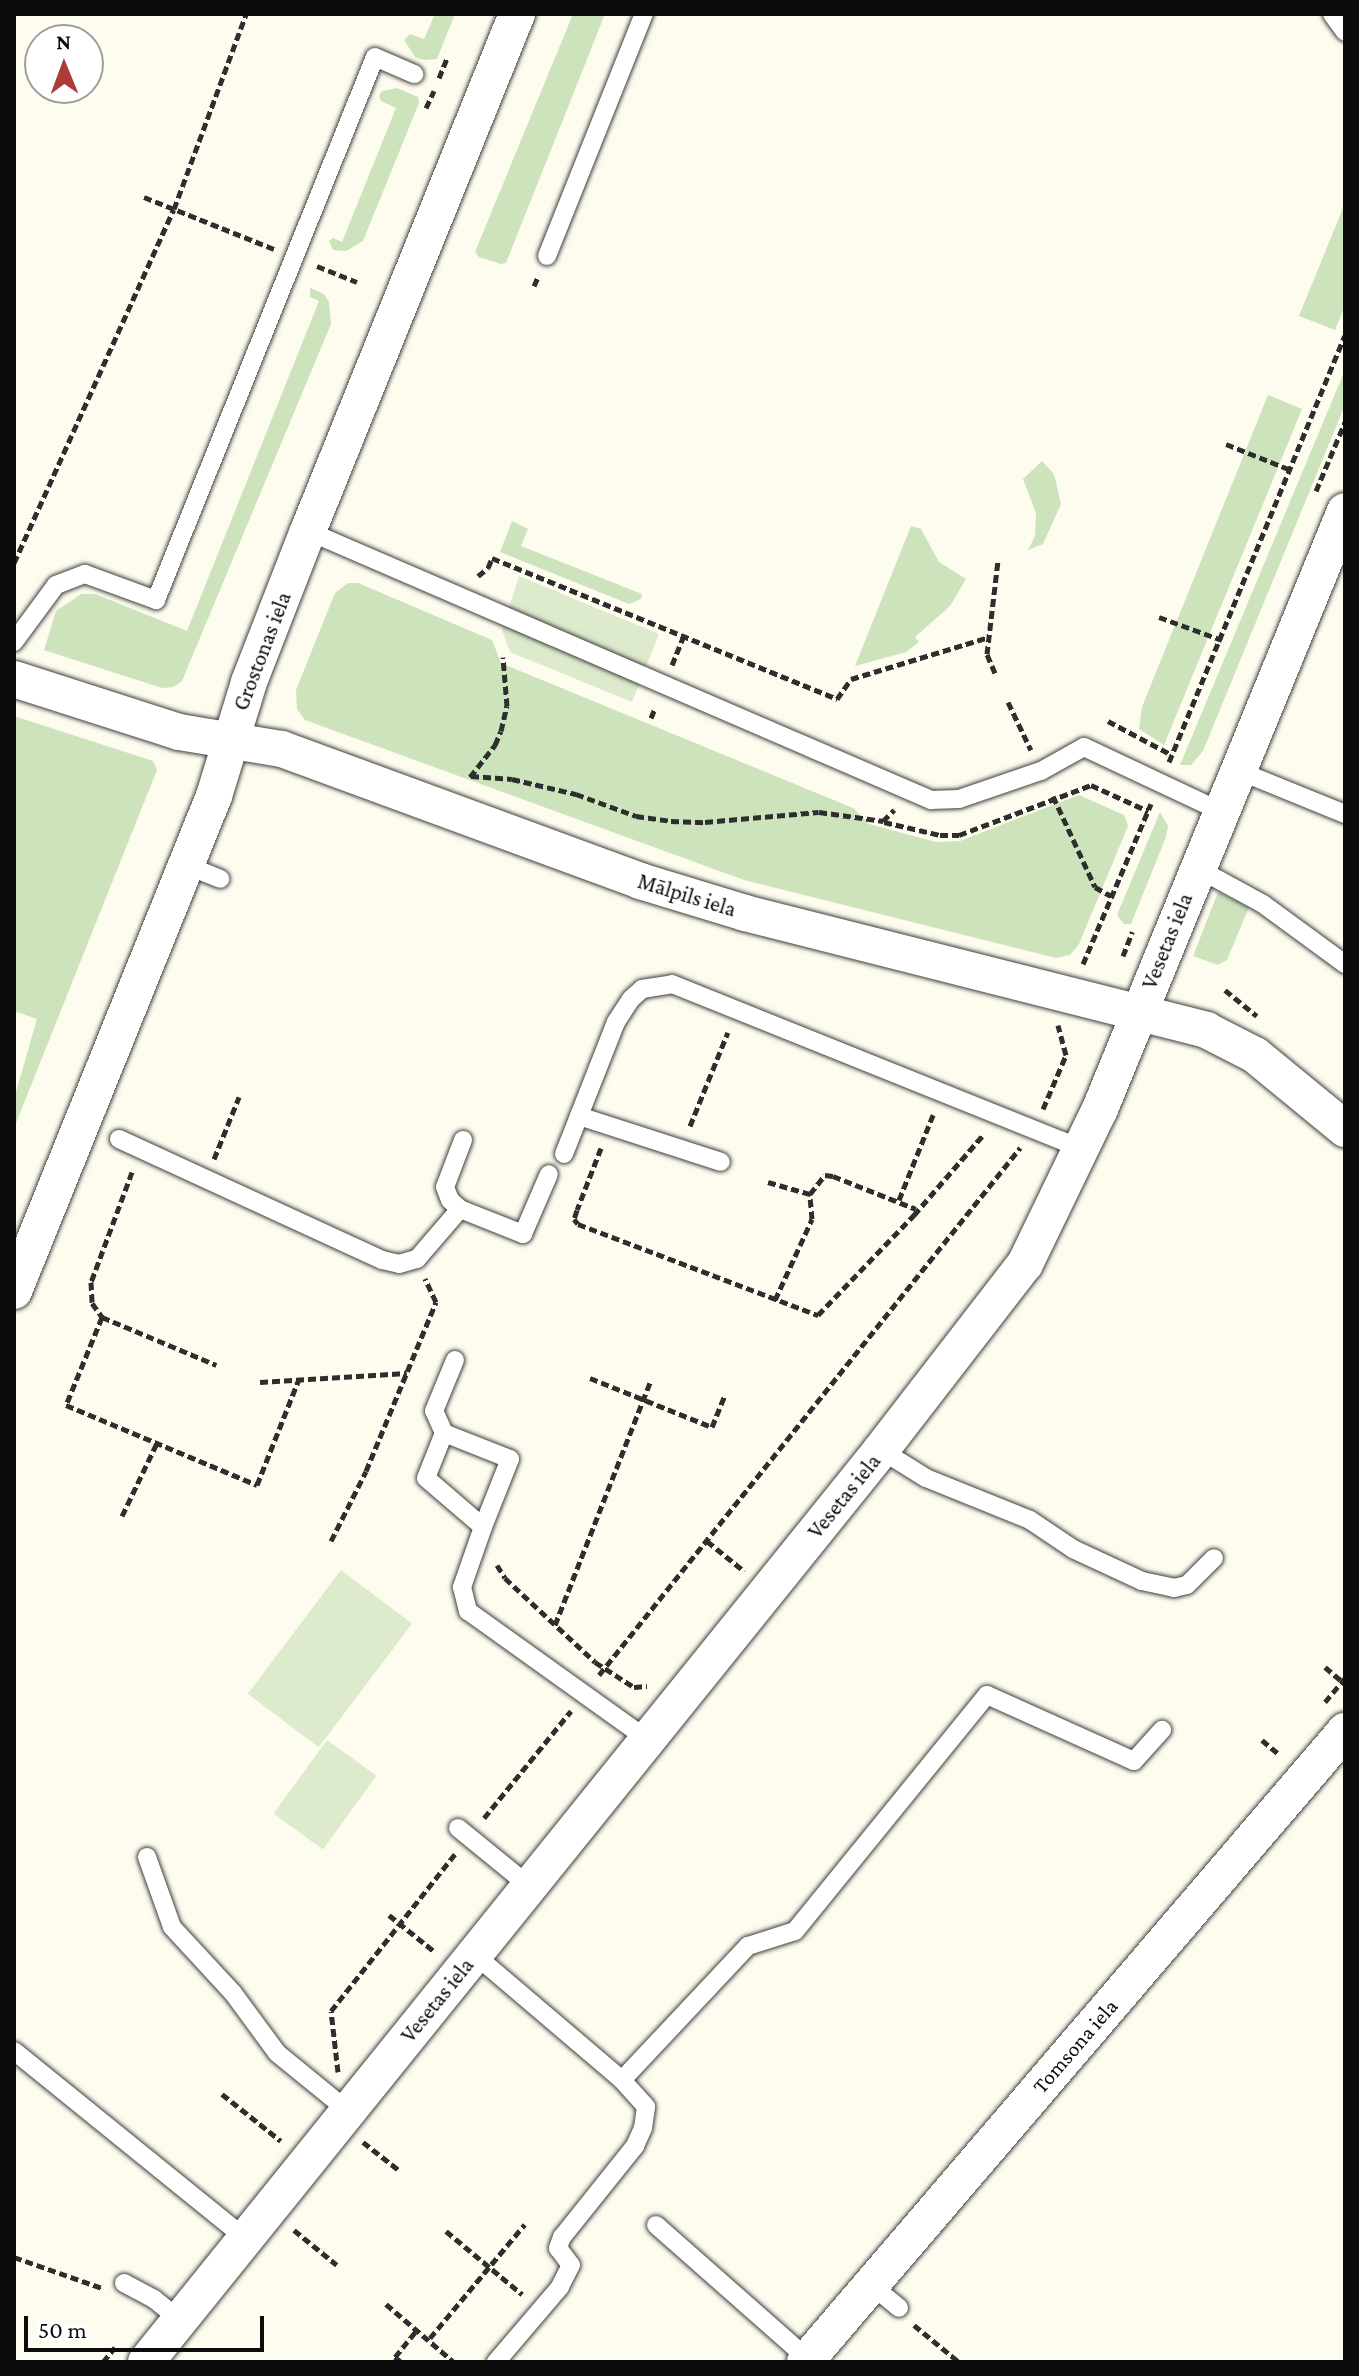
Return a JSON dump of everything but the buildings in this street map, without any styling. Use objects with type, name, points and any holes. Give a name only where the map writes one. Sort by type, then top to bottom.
[{"type":"street","name":"Grostonas iela","points":[[14,1291],[214,796],[230,738],[308,531],[517,14]]},
{"type":"street","name":"Vesetas iela","points":[[146,2362],[881,1450],[1025,1264],[1083,1149],[1345,511]]},
{"type":"street","name":"Mālpils iela","points":[[14,679],[179,732],[282,749],[640,881],[745,913],[1206,1030],[1255,1055],[1345,1129]]},
{"type":"street","name":"Tomsona iela","points":[[806,2361],[1345,1731]]},
{"type":"lane","points":[[547,256],[644,14]]},
{"type":"lane","points":[[1332,14],[1345,32]]},
{"type":"lane","points":[[14,642],[56,585],[85,574],[156,600],[375,57],[414,74]]},
{"type":"lane","points":[[308,531],[507,614],[931,800],[959,799],[1041,771],[1084,747],[1220,811]]},
{"type":"lane","points":[[1237,770],[1345,814]]},
{"type":"lane","points":[[186,865],[220,879]]},
{"type":"lane","points":[[1197,868],[1263,904],[1344,959]]},
{"type":"lane","points":[[564,1154],[616,1022],[642,989],[672,984],[1083,1149]]},
{"type":"lane","points":[[579,1116],[721,1162]]},
{"type":"lane","points":[[119,1139],[382,1260],[399,1264],[417,1259],[460,1209]]},
{"type":"lane","points":[[463,1140],[445,1187],[450,1200],[460,1209],[523,1234],[549,1174]]},
{"type":"lane","points":[[455,1360],[434,1411],[444,1433],[510,1459],[462,1587],[468,1611],[647,1739]]},
{"type":"lane","points":[[444,1433],[426,1478],[483,1527]]},
{"type":"lane","points":[[881,1450],[926,1478],[1030,1520],[1073,1549],[1142,1581],[1174,1588],[1187,1585],[1214,1558]]},
{"type":"lane","points":[[622,2080],[748,1946],[795,1931],[987,1695],[1134,1761],[1162,1730]]},
{"type":"lane","points":[[458,1828],[529,1886]]},
{"type":"lane","points":[[147,1857],[172,1927],[233,1993],[277,2053],[343,2116]]},
{"type":"lane","points":[[467,1963],[622,2080],[646,2107],[639,2137],[562,2237],[558,2248],[571,2265],[560,2287],[496,2362]]},
{"type":"lane","points":[[14,2051],[245,2238]]},
{"type":"lane","points":[[656,2225],[806,2361]]},
{"type":"lane","points":[[871,2285],[899,2308]]},
{"type":"lane","points":[[116,2287],[154,2299],[180,2320]]},
{"type":"path","points":[[14,563],[174,209],[246,14]]},
{"type":"path","points":[[144,197],[357,282]]},
{"type":"path","points":[[1168,765],[1345,336]]},
{"type":"path","points":[[1226,444],[1291,470]]},
{"type":"path","points":[[473,578],[483,575],[492,558],[837,699],[851,679],[989,637]]},
{"type":"path","points":[[995,673],[987,654],[998,561]]},
{"type":"path","points":[[1159,617],[1222,640]]},
{"type":"path","points":[[430,806],[471,776],[495,745],[507,706],[503,657]]},
{"type":"path","points":[[1008,702],[1033,755]]},
{"type":"path","points":[[1108,721],[1172,755]]},
{"type":"path","points":[[471,776],[512,779],[576,794],[636,816],[671,821],[705,822],[819,812],[883,821],[940,835],[959,835],[1091,785],[1150,808],[1079,973]]},
{"type":"path","points":[[1050,791],[1095,887],[1111,896]]},
{"type":"path","points":[[883,821],[912,792]]},
{"type":"path","points":[[680,1149],[737,1008]]},
{"type":"path","points":[[899,1200],[943,1091]]},
{"type":"path","points":[[205,1180],[239,1097]]},
{"type":"path","points":[[609,1128],[574,1219],[578,1224],[811,1314],[824,1312],[981,1140],[995,1112]]},
{"type":"path","points":[[141,1149],[91,1282],[92,1303],[102,1317],[216,1365]]},
{"type":"path","points":[[775,1300],[812,1219],[810,1194],[825,1175],[899,1200],[916,1209]]},
{"type":"path","points":[[768,1182],[810,1194]]},
{"type":"path","points":[[331,1541],[436,1302],[417,1259]]},
{"type":"path","points":[[102,1317],[66,1405],[257,1485],[299,1379]]},
{"type":"path","points":[[260,1382],[407,1373]]},
{"type":"path","points":[[590,1378],[712,1427],[725,1395]]},
{"type":"path","points":[[555,1626],[651,1380]]},
{"type":"path","points":[[122,1516],[157,1443]]},
{"type":"path","points":[[483,1527],[487,1548],[505,1578],[555,1626],[595,1662],[634,1687],[647,1686],[674,1707]]},
{"type":"path","points":[[707,1541],[768,1590]]},
{"type":"path","points":[[1325,1667],[1345,1684]]},
{"type":"path","points":[[389,1915],[467,1963]]},
{"type":"path","points":[[222,2094],[306,2162]]},
{"type":"path","points":[[343,2116],[400,2171]]},
{"type":"path","points":[[268,2210],[337,2265]]},
{"type":"path","points":[[430,2338],[525,2224]]},
{"type":"path","points":[[446,2231],[505,2280]]},
{"type":"path","points":[[14,2257],[116,2287]]},
{"type":"path","points":[[386,2304],[430,2338],[454,2362]]},
{"type":"path","points":[[401,2362],[395,2357],[418,2329]]},
{"type":"green space","points":[[435,14],[455,14],[437,59],[415,57],[404,40],[410,34],[424,39]]},
{"type":"green space","points":[[573,14],[605,14],[506,263],[479,257],[475,252]]},
{"type":"green space","points":[[397,88],[418,97],[419,103],[363,241],[346,251],[333,250],[329,241],[333,238],[342,242],[396,108],[381,101],[379,96],[382,91]]},
{"type":"green space","points":[[1345,203],[1345,306],[1335,330],[1299,316]]},
{"type":"green space","points":[[310,288],[324,294],[329,302],[331,324],[182,681],[173,687],[162,688],[44,650],[56,611],[81,594],[95,594],[187,631],[319,301],[310,297]]},
{"type":"green space","points":[[1345,370],[1345,405],[1203,751],[1191,765],[1180,765]]},
{"type":"green space","points":[[1268,395],[1302,409],[1164,745],[1139,729],[1142,707]]},
{"type":"green space","points":[[1042,461],[1054,474],[1061,504],[1043,544],[1028,550],[1035,536],[1036,513],[1023,479]]},
{"type":"green space","points":[[512,521],[528,529],[521,546],[642,594],[641,599],[629,604],[500,552]]},
{"type":"green space","points":[[911,526],[921,529],[939,562],[966,579],[950,606],[915,637],[919,642],[906,652],[855,666]]},
{"type":"green space","points":[[519,576],[659,634],[632,702],[510,652],[502,630]]},
{"type":"green space","points":[[348,583],[358,583],[492,640],[501,663],[853,808],[869,824],[936,842],[960,841],[1079,795],[1124,815],[1128,826],[1079,944],[1070,955],[1056,958],[744,880],[305,720],[297,709],[296,690],[335,593]]},
{"type":"green space","points":[[14,716],[153,761],[157,770],[14,1128],[14,1099],[37,1019],[14,1011]]},
{"type":"green space","points":[[1160,812],[1168,826],[1166,837],[1131,924],[1124,924],[1117,915]]},
{"type":"green space","points":[[1218,892],[1249,907],[1227,960],[1218,965],[1193,956]]},
{"type":"green space","points":[[341,1570],[412,1624],[319,1747],[248,1694]]},
{"type":"green space","points":[[327,1740],[376,1776],[323,1849],[274,1814]]}]
